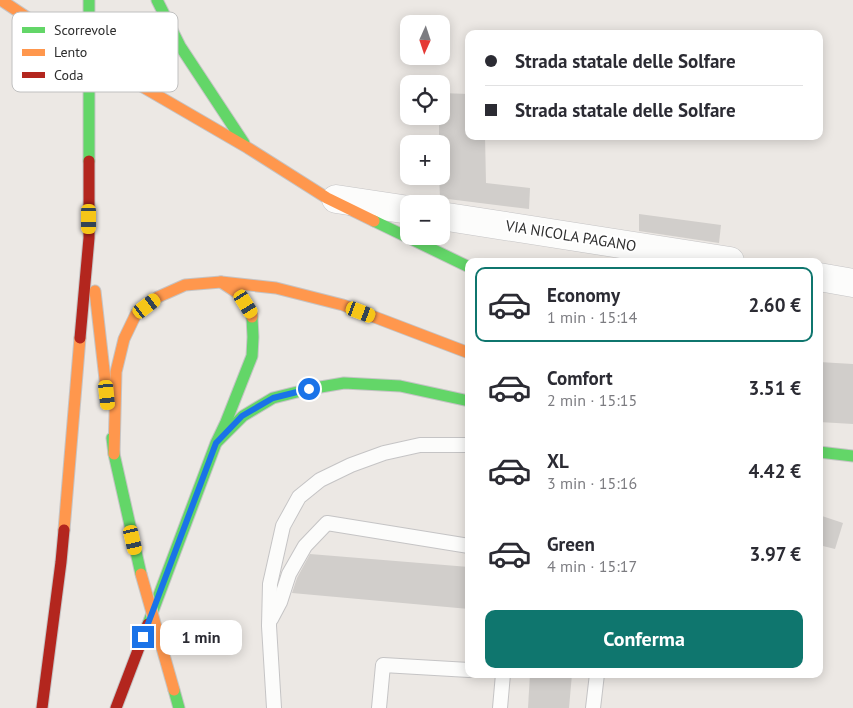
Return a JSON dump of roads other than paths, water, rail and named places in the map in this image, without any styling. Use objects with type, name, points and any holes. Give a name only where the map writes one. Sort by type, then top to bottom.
[{"type":"main road","points":[[1,0],[19,12]]},
{"type":"main road","points":[[157,0],[163,12]]},
{"type":"main road","points":[[178,42],[248,148]]},
{"type":"main road","points":[[42,708],[61,562],[74,386],[88,238],[89,92]]},
{"type":"main road","points":[[152,92],[248,148],[327,198],[465,265]]},
{"type":"main road","points":[[88,238],[114,454],[140,574],[179,708]]},
{"type":"main road","points":[[114,454],[116,372],[124,339],[136,314],[158,297],[185,285],[221,282],[276,288],[342,305],[465,351]]},
{"type":"main road","points":[[116,708],[216,443],[252,356],[252,315],[239,294],[221,282]]},
{"type":"main road","points":[[216,443],[242,416],[273,398],[309,389],[344,383],[400,386],[465,400]]},
{"type":"main road","points":[[823,452],[853,456]]},
{"type":"street","points":[[327,198],[400,209]]},
{"type":"street","name":"VIA NICOLA PAGANO","points":[[450,217],[711,258]]},
{"type":"street","points":[[823,278],[853,283]]},
{"type":"lane","points":[[274,708],[269,626],[270,584],[282,526],[298,498],[320,480],[384,452],[420,445],[465,445]]},
{"type":"lane","points":[[269,626],[280,602],[289,574],[305,546],[327,523],[465,545]]},
{"type":"lane","points":[[379,708],[383,665],[465,670]]},
{"type":"lane","points":[[500,708],[503,678]]},
{"type":"lane","points":[[594,708],[597,678]]}]
